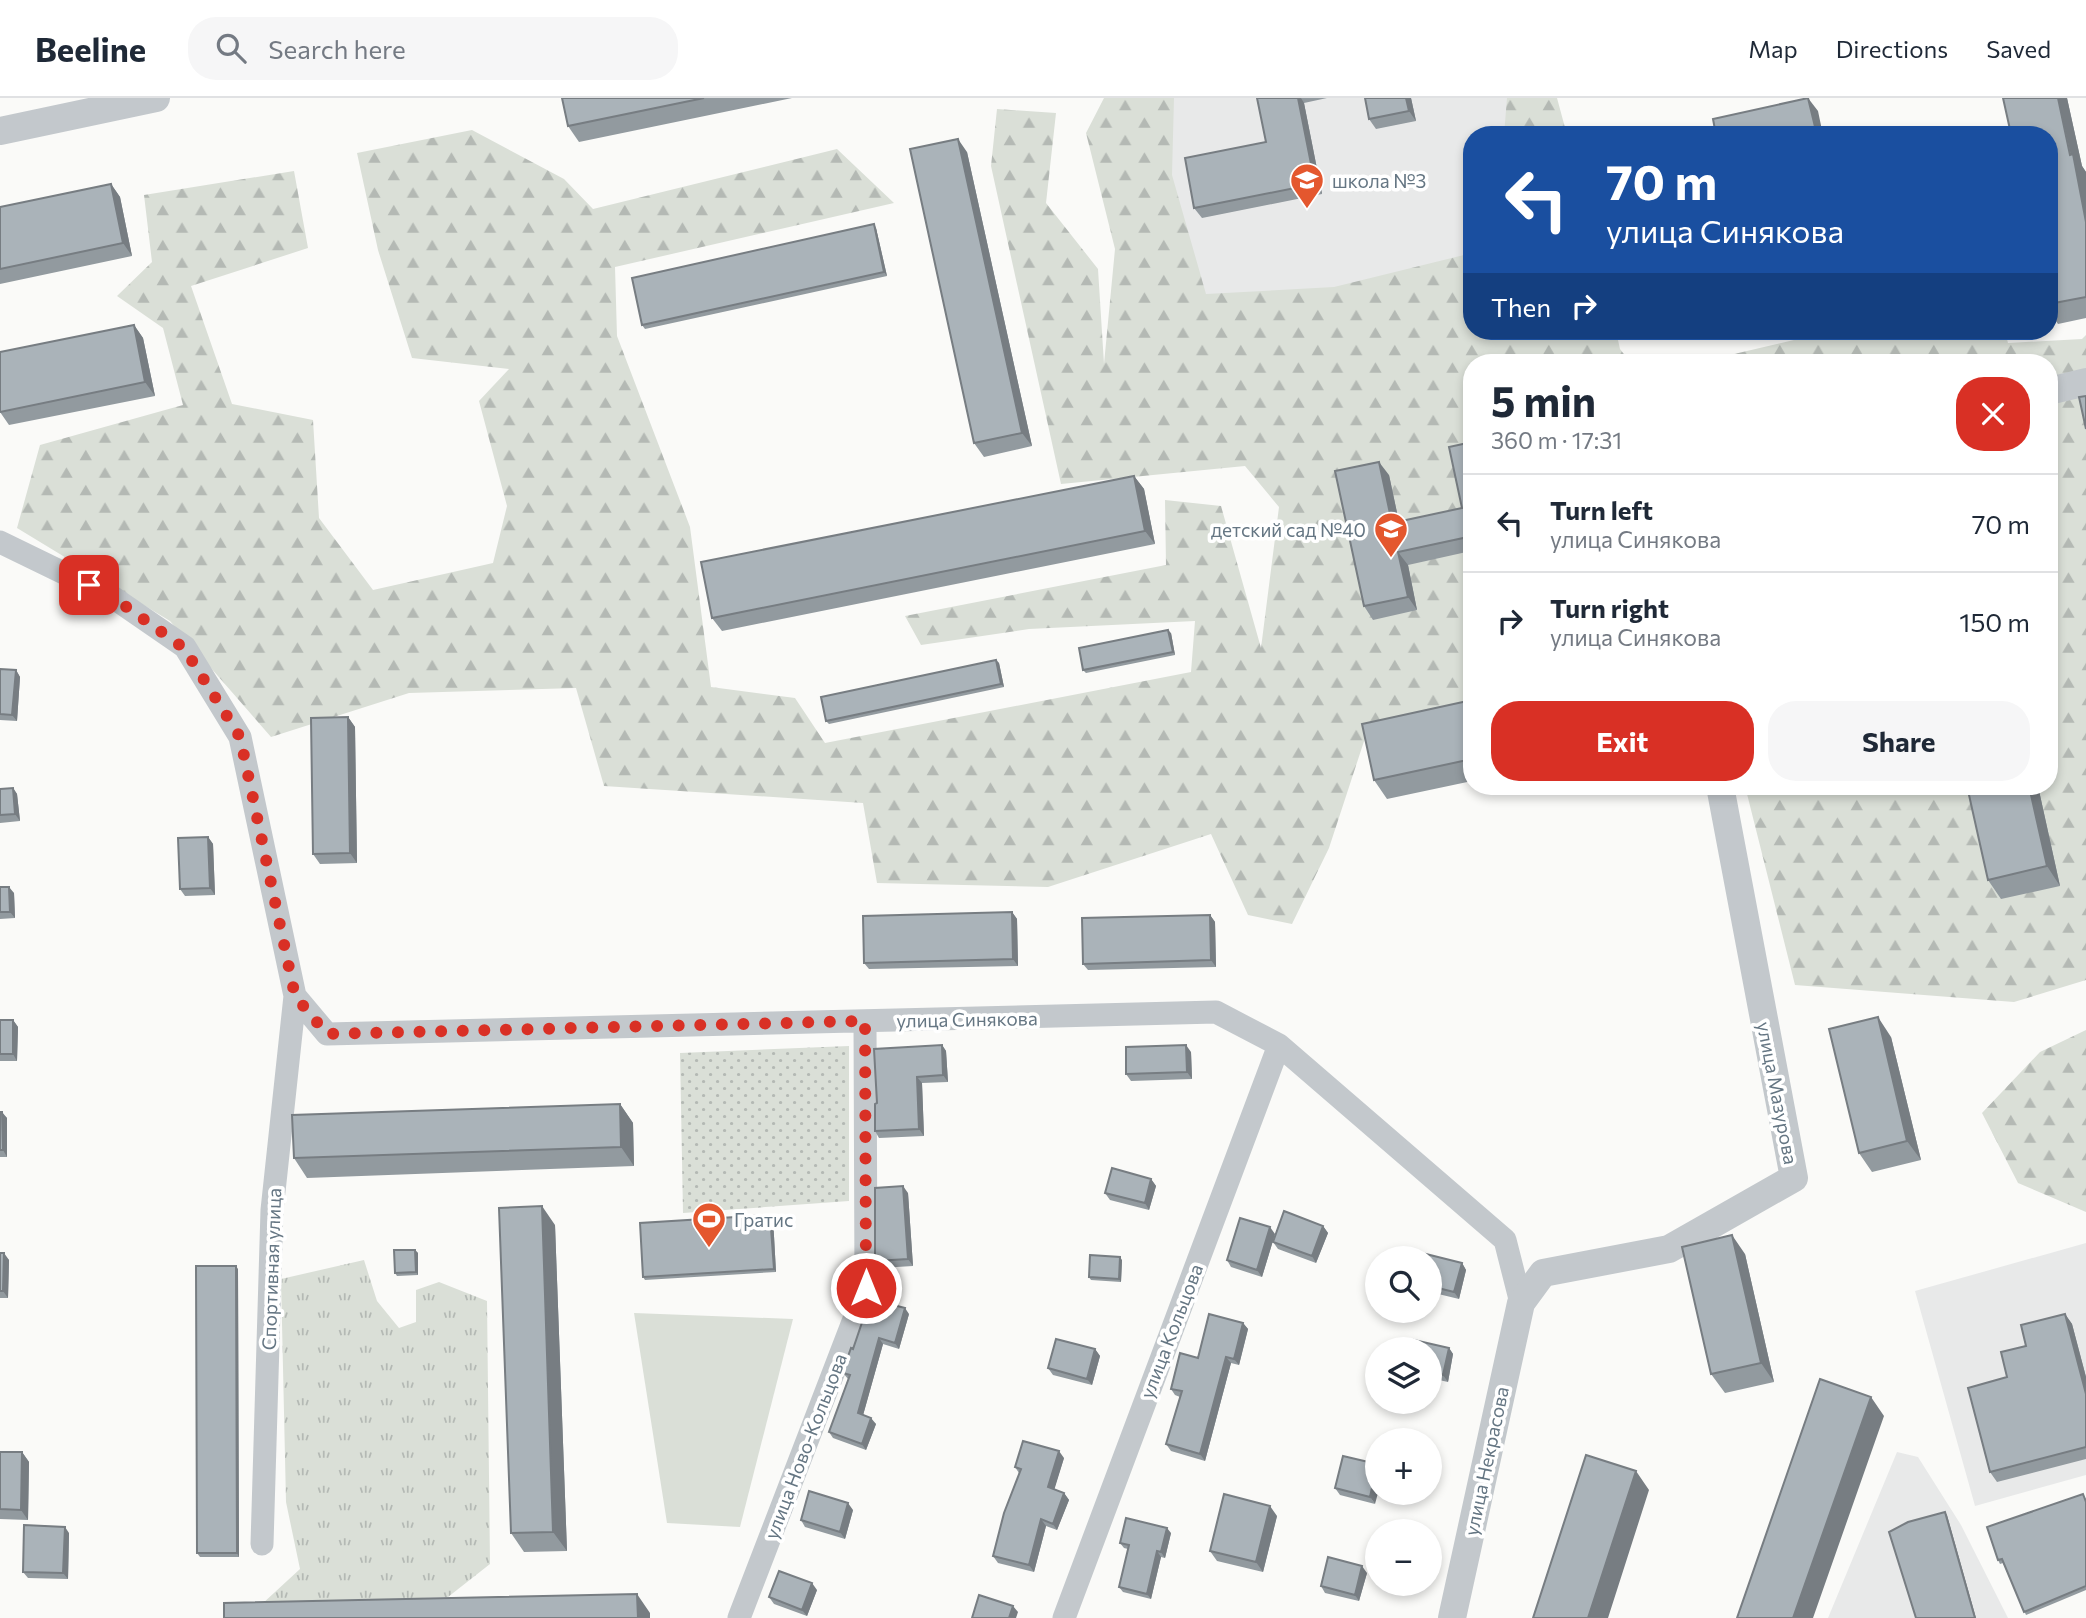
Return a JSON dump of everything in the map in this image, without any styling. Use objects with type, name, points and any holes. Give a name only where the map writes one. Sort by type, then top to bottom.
[{"type":"street","points":[[0,131],[156,98]]},
{"type":"street","points":[[2058,389],[2086,382]]},
{"type":"street","name":"улица Синякова","points":[[0,542],[111,596],[184,648],[240,737],[295,996],[327,1034],[1216,1012],[1279,1045],[1505,1240],[1521,1303]]},
{"type":"street","name":"улица Мазурова","points":[[1521,1303],[1543,1273],[1669,1249],[1794,1178],[1722,795]]},
{"type":"street","name":"Спортивная улица","points":[[262,1544],[272,1210],[295,996]]},
{"type":"street","name":"улица Ново-Кольцова","points":[[738,1618],[866,1288],[865,1021]]},
{"type":"street","name":"улица Кольцова","points":[[1064,1618],[1279,1045]]},
{"type":"street","name":"улица Некрасова","points":[[1452,1618],[1521,1303]]},
{"type":"shaded area","name":"школа №3","points":[[1122,98],[1511,98],[1516,126],[1463,126],[1463,287],[1167,342]]},
{"type":"shaded area","points":[[2086,1243],[2086,1475],[1975,1506],[1915,1291]]},
{"type":"shaded area","points":[[1897,1452],[1918,1457],[1961,1525],[2008,1618],[1828,1618]]},
{"type":"green space","points":[[1104,98],[1174,98],[1172,175],[1206,294],[1334,287],[1463,255],[1463,340],[1618,340],[1624,354],[1463,354],[1463,705],[1369,726],[1329,848],[1292,924],[1248,915],[1211,834],[1048,887],[877,883],[863,803],[604,786],[576,688],[409,693],[271,737],[170,621],[17,528],[40,445],[183,405],[163,328],[117,296],[152,262],[144,195],[294,171],[308,248],[191,286],[232,404],[313,420],[319,518],[373,590],[493,563],[507,506],[479,401],[509,369],[412,358],[378,250],[357,153],[472,130],[564,179],[593,209],[837,149],[894,203],[615,267],[617,336],[690,527],[711,687],[795,698],[825,743],[1191,672],[1195,621],[1029,629],[921,645],[905,616],[1166,565],[1165,500],[1221,506],[1261,648],[1279,507],[1245,466],[1061,484],[991,166],[997,109],[1056,113],[1046,203],[1098,269],[1104,364],[1115,249],[1086,133]]},
{"type":"green space","points":[[1507,98],[1557,98],[1565,126],[1505,126]]},
{"type":"green space","points":[[2086,335],[2086,980],[2014,1002],[1795,985],[1747,795],[2058,795],[2058,354],[1734,354],[1794,340],[2007,340],[2008,343],[2082,339]]},
{"type":"green space","points":[[2086,1030],[2086,1212],[2018,1183],[1982,1113],[2040,1052]]},
{"type":"green space","points":[[849,1046],[849,1201],[683,1213],[680,1053]]},
{"type":"green space","points":[[364,1260],[377,1301],[399,1328],[416,1322],[416,1290],[439,1282],[487,1301],[490,1564],[448,1597],[262,1604],[300,1569],[286,1502],[281,1279]]},
{"type":"green space","points":[[634,1313],[793,1319],[740,1527],[667,1523]]},
{"type":"building","points":[[562,98],[704,98],[568,126]]},
{"type":"building","points":[[1257,98],[1298,98],[1315,184],[1194,208],[1185,158],[1266,142]]},
{"type":"building","points":[[1365,98],[1406,98],[1409,111],[1369,119]]},
{"type":"building","points":[[1808,98],[1815,126],[1714,126],[1713,119]]},
{"type":"building","points":[[2003,98],[2058,98],[2070,155],[2073,154],[2086,222],[2086,297],[2058,302],[2058,126],[2009,126]]},
{"type":"building","points":[[958,139],[1022,433],[974,443],[910,149]]},
{"type":"building","points":[[111,184],[123,243],[0,269],[0,207]]},
{"type":"building","points":[[874,224],[884,272],[642,325],[632,278]]},
{"type":"building","points":[[134,325],[145,382],[0,412],[0,352]]},
{"type":"building","points":[[2086,396],[2086,429],[2079,397]]},
{"type":"building","points":[[1463,444],[1463,538],[1398,552],[1408,597],[1364,606],[1335,471],[1379,462],[1392,523],[1462,508],[1449,447]]},
{"type":"building","points":[[1134,476],[1145,531],[712,618],[701,562]]},
{"type":"building","points":[[1168,630],[1173,652],[1083,670],[1079,648]]},
{"type":"building","points":[[996,660],[1001,684],[826,721],[821,697]]},
{"type":"building","points":[[0,669],[16,670],[12,715],[0,714]]},
{"type":"building","points":[[1463,702],[1463,761],[1374,780],[1362,724]]},
{"type":"building","points":[[348,717],[350,853],[313,854],[311,718]]},
{"type":"building","points":[[13,788],[15,814],[0,815],[0,789]]},
{"type":"building","points":[[1969,795],[2031,795],[2047,866],[1988,880]]},
{"type":"building","points":[[208,837],[210,888],[180,889],[178,838]]},
{"type":"building","points":[[0,887],[9,887],[10,912],[0,912]]},
{"type":"building","points":[[1012,912],[1013,959],[864,963],[863,916]]},
{"type":"building","points":[[1210,915],[1211,960],[1083,964],[1082,918]]},
{"type":"building","points":[[1878,1017],[1907,1141],[1859,1153],[1829,1029]]},
{"type":"building","points":[[0,1020],[13,1020],[13,1054],[0,1054]]},
{"type":"building","points":[[942,1045],[943,1075],[917,1077],[919,1129],[875,1131],[877,1103],[874,1049]]},
{"type":"building","points":[[1186,1045],[1187,1072],[1126,1074],[1126,1047]]},
{"type":"building","points":[[620,1104],[621,1147],[294,1158],[292,1115]]},
{"type":"building","points":[[2,1112],[3,1150],[0,1150]]},
{"type":"building","points":[[1112,1168],[1151,1179],[1145,1203],[1105,1193]]},
{"type":"building","points":[[903,1186],[908,1259],[875,1261],[875,1188]]},
{"type":"building","points":[[542,1206],[553,1532],[511,1533],[499,1208]]},
{"type":"building","points":[[1284,1211],[1323,1226],[1312,1256],[1273,1242]]},
{"type":"building","name":"Гратис","points":[[770,1215],[774,1269],[643,1277],[640,1223]]},
{"type":"building","points":[[1240,1218],[1270,1227],[1257,1270],[1227,1260]]},
{"type":"building","points":[[1732,1235],[1761,1363],[1711,1374],[1682,1247]]},
{"type":"building","points":[[394,1250],[415,1250],[416,1272],[395,1273]]},
{"type":"building","points":[[0,1253],[4,1253],[3,1291],[0,1291]]},
{"type":"building","points":[[1090,1255],[1120,1257],[1119,1279],[1089,1277]]},
{"type":"building","points":[[1442,1258],[1462,1263],[1454,1292],[1442,1289]]},
{"type":"building","points":[[196,1266],[236,1266],[237,1553],[197,1553]]},
{"type":"building","points":[[870,1299],[905,1308],[895,1343],[879,1338],[858,1413],[871,1418],[862,1444],[829,1432],[850,1375],[843,1373],[845,1365]]},
{"type":"building","points":[[1209,1314],[1243,1323],[1234,1359],[1226,1357],[1200,1454],[1166,1444],[1182,1391],[1171,1389],[1180,1353],[1198,1358]]},
{"type":"building","points":[[2065,1314],[2086,1394],[2086,1447],[1990,1472],[1968,1388],[2007,1377],[2001,1352],[2026,1346],[2021,1325]]},
{"type":"building","points":[[1056,1339],[1095,1349],[1087,1379],[1048,1368]]},
{"type":"building","points":[[1442,1346],[1449,1348],[1442,1375]]},
{"type":"building","points":[[1820,1379],[1871,1397],[1793,1618],[1737,1618]]},
{"type":"building","points":[[1023,1441],[1059,1451],[1048,1487],[1064,1493],[1053,1524],[1041,1519],[1029,1565],[993,1556],[1004,1513],[1021,1469],[1015,1467]]},
{"type":"building","points":[[0,1452],[22,1452],[21,1510],[0,1509]]},
{"type":"building","points":[[1586,1455],[1636,1471],[1588,1618],[1533,1618]]},
{"type":"building","points":[[1343,1456],[1365,1461],[1365,1496],[1335,1488]]},
{"type":"building","points":[[809,1491],[848,1503],[840,1532],[801,1520]]},
{"type":"building","points":[[1224,1494],[1270,1506],[1256,1562],[1210,1551]]},
{"type":"building","points":[[2083,1494],[2086,1502],[2086,1586],[2024,1612],[2002,1559],[1998,1560],[1987,1527]]},
{"type":"building","points":[[1945,1512],[1975,1618],[1916,1618],[1889,1532],[1908,1522]]},
{"type":"building","points":[[1126,1518],[1167,1528],[1161,1552],[1157,1551],[1147,1594],[1119,1587],[1129,1545],[1120,1543]]},
{"type":"building","points":[[24,1525],[65,1527],[63,1573],[23,1572]]},
{"type":"building","points":[[1328,1557],[1362,1566],[1355,1595],[1321,1586]]},
{"type":"building","points":[[779,1571],[812,1583],[802,1610],[769,1597]]},
{"type":"building","points":[[637,1594],[638,1618],[224,1618],[224,1603]]},
{"type":"building","points":[[979,1595],[1013,1606],[1009,1618],[972,1618]]},
{"type":"place","name":"школа №3","points":[[1307,210]]},
{"type":"place","name":"детский сад №40","points":[[1391,559]]},
{"type":"place","name":"Гратис","points":[[709,1249]]},
{"type":"route","points":[[89,585],[111,596],[184,648],[240,737],[295,996],[327,1034],[865,1021],[866,1288]]}]
